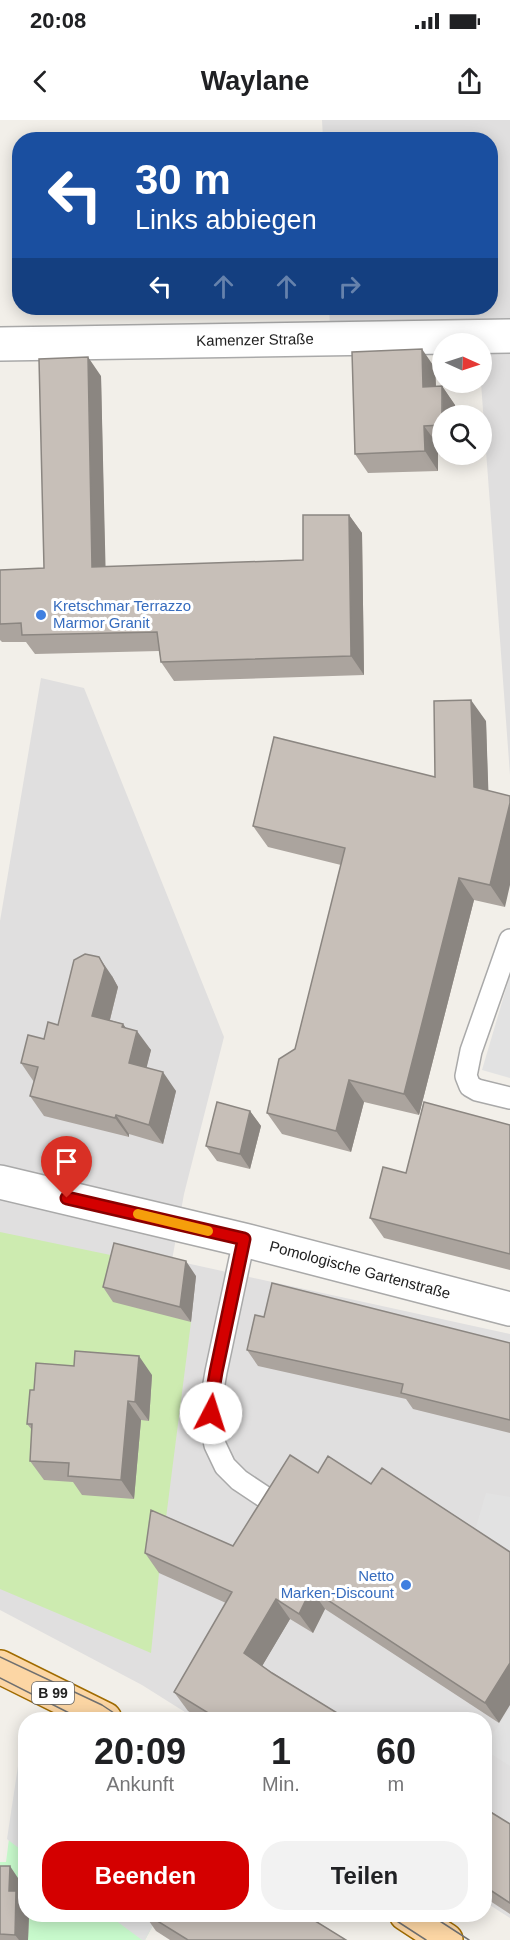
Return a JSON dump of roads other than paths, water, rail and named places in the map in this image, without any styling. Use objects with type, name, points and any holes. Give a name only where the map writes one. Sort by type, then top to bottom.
[{"type":"main road","name":"B 99","points":[[0,1667],[91,1712]]},
{"type":"main road","points":[[418,1922],[446,1940]]},
{"type":"street","name":"Kamenzer Straße","points":[[0,344],[510,336]]},
{"type":"street","name":"Pomologische Gartenstraße","points":[[0,1182],[244,1239],[510,1310]]},
{"type":"lane","points":[[510,940],[471,1051],[466,1076],[470,1086],[477,1090],[510,1098]]},
{"type":"lane","points":[[244,1239],[216,1372],[211,1401],[211,1426],[215,1445],[225,1466],[238,1480],[263,1496]]},
{"type":"tram line","points":[[0,1657],[112,1712]]},
{"type":"tram line","points":[[0,1678],[67,1712]]},
{"type":"tram line","points":[[398,1922],[426,1940]]},
{"type":"tram line","points":[[441,1922],[469,1940]]},
{"type":"place","name":"Kretschmar Terrazzo Marmor Granit","points":[[41,615]]},
{"type":"place","name":"Netto Marken-Discount","points":[[406,1585]]}]
